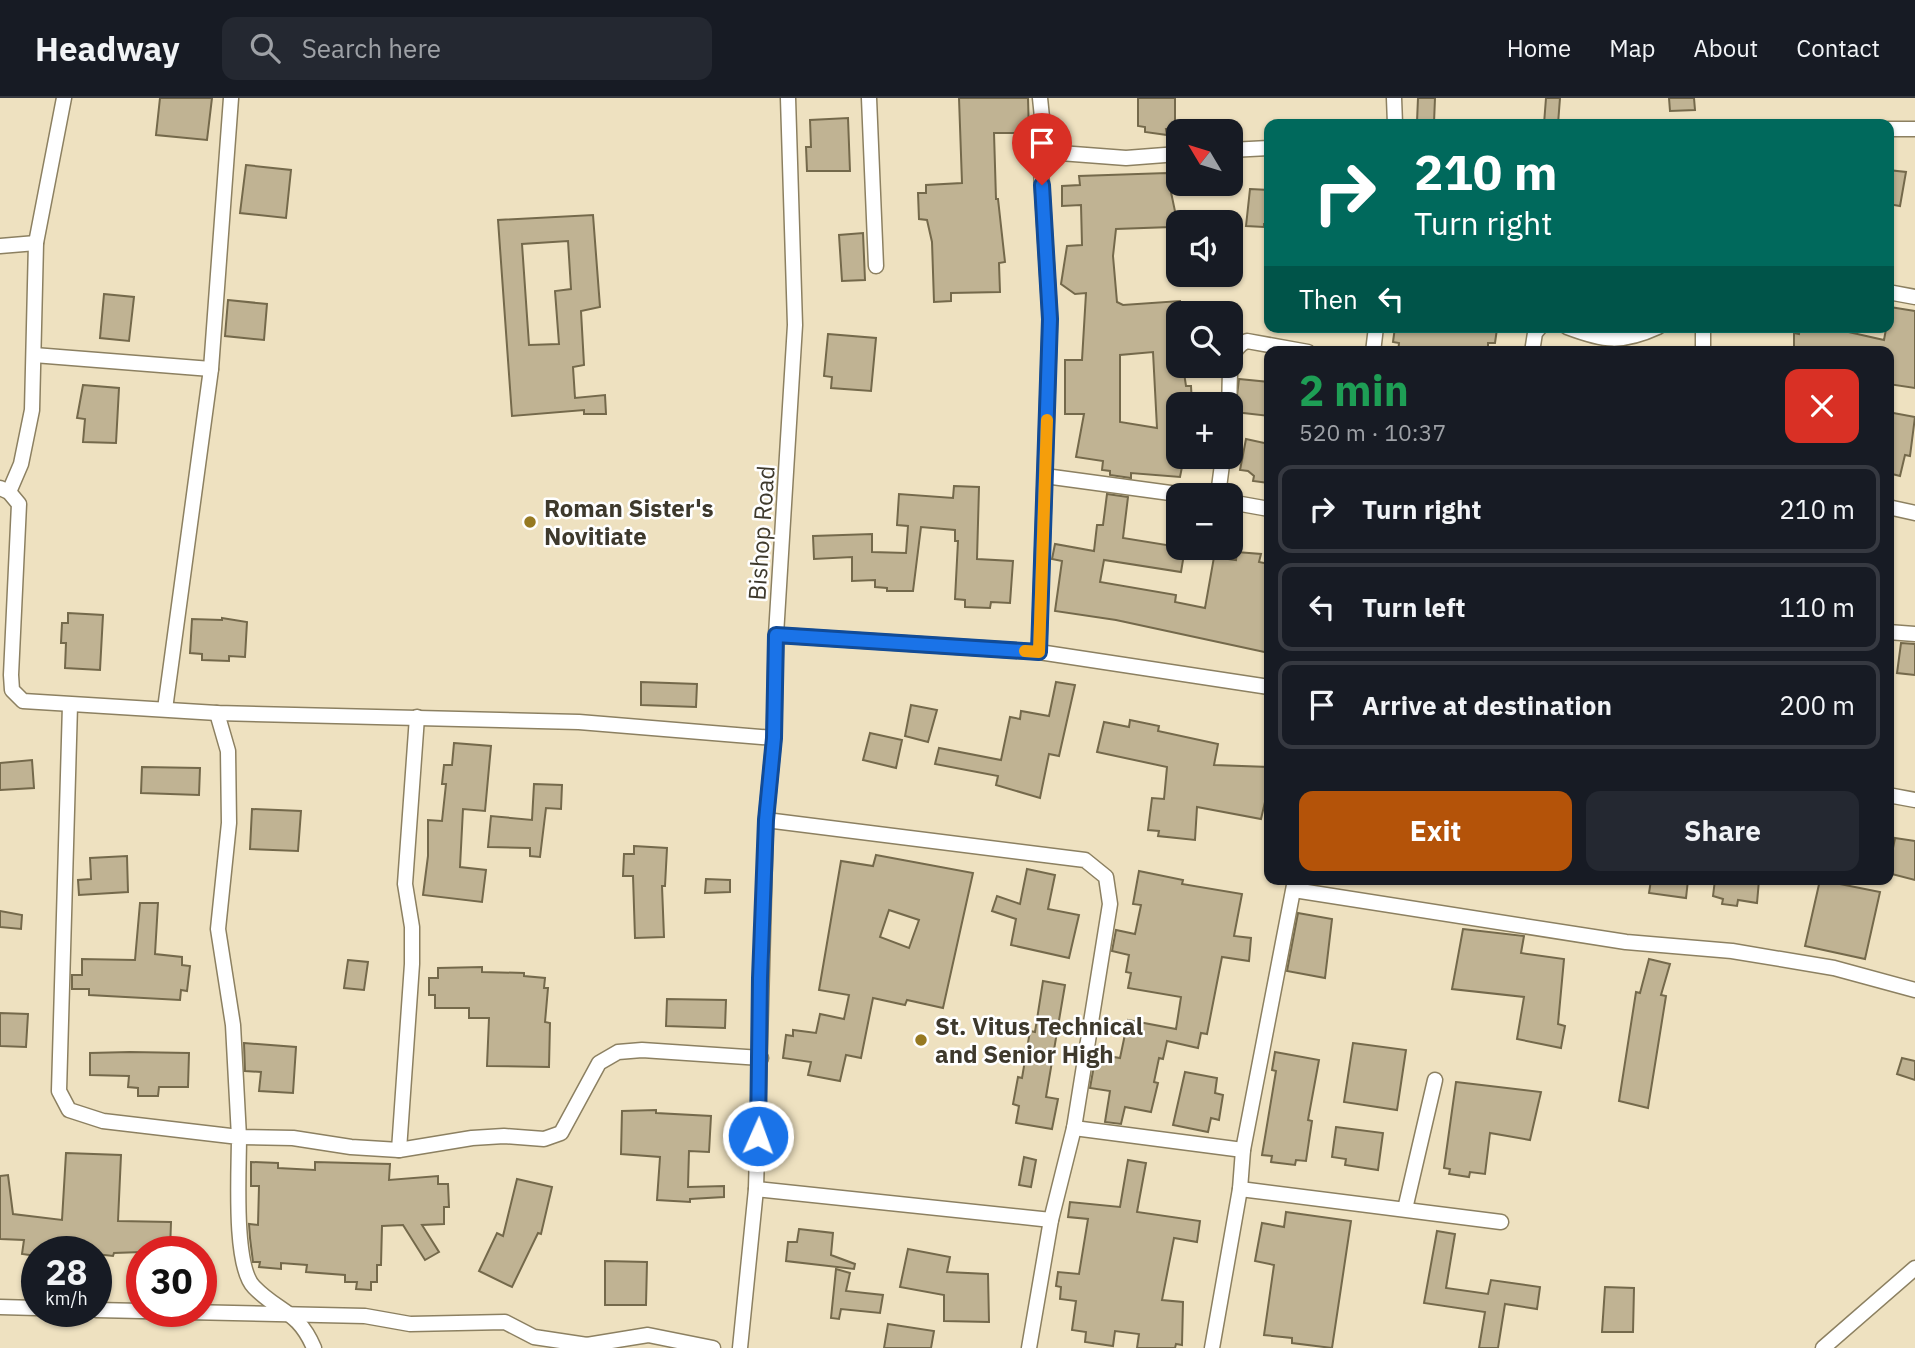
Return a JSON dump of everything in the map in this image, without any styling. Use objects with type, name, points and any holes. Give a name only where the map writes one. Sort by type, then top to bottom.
[{"type":"street","points":[[64,98],[36,243],[32,410],[21,464],[5,490],[19,504],[12,691],[23,701],[217,713],[579,722],[774,738]]},
{"type":"street","points":[[165,709],[211,369],[231,98]]},
{"type":"street","name":"Bishop Road","points":[[740,1348],[756,1189],[766,820],[774,738],[776,635],[795,326],[788,98]]},
{"type":"street","points":[[869,98],[876,266]]},
{"type":"street","points":[[1039,652],[1050,319],[1041,170],[1046,156],[1040,98]]},
{"type":"street","points":[[1394,98],[1395,119]]},
{"type":"street","points":[[1894,129],[1915,129]]},
{"type":"street","points":[[1243,149],[1264,148]]},
{"type":"street","points":[[1046,156],[1059,153],[1126,158],[1166,155]]},
{"type":"street","points":[[0,246],[36,243]]},
{"type":"street","points":[[1894,293],[1915,297]]},
{"type":"street","points":[[1587,333],[1613,341],[1632,339],[1645,333]]},
{"type":"street","points":[[1230,392],[1233,352],[1239,344],[1247,341],[1275,346]]},
{"type":"street","points":[[34,355],[211,369]]},
{"type":"street","points":[[1045,476],[1166,492]]},
{"type":"street","points":[[1243,504],[1264,508]]},
{"type":"street","points":[[1894,508],[1915,513]]},
{"type":"street","points":[[1894,632],[1915,634]]},
{"type":"street","points":[[776,635],[1039,652],[1264,686]]},
{"type":"street","points":[[70,705],[58,1091],[69,1110],[103,1121],[239,1137],[293,1138],[351,1147],[399,1150],[471,1138],[504,1136],[544,1139],[561,1133],[599,1063],[618,1052],[642,1050],[761,1058]]},
{"type":"street","points":[[217,713],[228,751],[229,823],[218,929],[233,1025],[239,1137],[241,1261],[252,1285],[294,1315],[314,1348]]},
{"type":"street","points":[[399,1150],[412,964],[412,927],[405,884],[417,717]]},
{"type":"street","points":[[1894,795],[1915,800]]},
{"type":"street","points":[[766,820],[1085,860],[1106,877],[1110,904],[1074,1128],[1051,1220],[1029,1348]]},
{"type":"street","points":[[1212,1348],[1240,1189],[1243,1150],[1295,885],[1626,942],[1732,951],[1834,968],[1915,990]]},
{"type":"street","points":[[1405,1209],[1434,1080]]},
{"type":"street","points":[[1074,1128],[1243,1150]]},
{"type":"street","points":[[756,1189],[1051,1220]]},
{"type":"street","points":[[1240,1189],[1501,1222]]},
{"type":"street","points":[[1823,1348],[1915,1268]]},
{"type":"street","points":[[0,1307],[21,1308]]},
{"type":"street","points":[[112,1310],[365,1316],[410,1324],[505,1322],[534,1336],[587,1345],[648,1335],[713,1348]]},
{"type":"building","points":[[160,98],[212,98],[207,140],[156,135]]},
{"type":"building","points":[[959,98],[1028,98],[1029,133],[994,133],[996,199],[1005,262],[999,263],[1000,292],[951,293],[951,301],[934,302],[932,242],[927,220],[919,219],[918,193],[926,193],[926,185],[962,183]]},
{"type":"building","points":[[1138,98],[1175,98],[1175,119],[1166,119],[1166,135],[1145,132],[1145,127],[1138,126]]},
{"type":"building","points":[[1418,98],[1435,98],[1434,119],[1417,119]]},
{"type":"building","points":[[1546,98],[1560,98],[1558,119],[1544,119]]},
{"type":"building","points":[[1669,98],[1694,98],[1695,110],[1670,111]]},
{"type":"building","points":[[848,118],[850,171],[807,171],[806,147],[811,147],[810,120]]},
{"type":"building","points":[[246,165],[291,170],[286,218],[240,213]]},
{"type":"building","points":[[1894,171],[1906,172],[1900,206],[1894,205]]},
{"type":"building","points":[[1166,173],[1166,196],[1172,196],[1175,210],[1166,210],[1166,227],[1116,229],[1113,256],[1117,302],[1123,305],[1166,302],[1166,378],[1185,378],[1186,386],[1191,386],[1191,392],[1166,392],[1166,469],[1182,469],[1180,477],[1131,473],[1131,478],[1110,475],[1110,471],[1102,470],[1103,461],[1076,457],[1084,414],[1065,414],[1065,360],[1082,360],[1086,293],[1075,294],[1061,284],[1067,246],[1082,245],[1081,205],[1062,206],[1062,186],[1080,185],[1079,176]],"holes":[[[1153,352],[1157,428],[1120,422],[1120,355]]]},
{"type":"building","points":[[1250,189],[1264,190],[1264,227],[1246,226]]},
{"type":"building","points":[[593,215],[600,307],[581,311],[584,365],[573,367],[575,398],[605,395],[606,414],[584,414],[584,410],[512,416],[498,220]],"holes":[[[568,241],[571,289],[555,291],[559,344],[529,345],[522,244]]]},
{"type":"building","points":[[863,233],[865,280],[842,281],[839,235]]},
{"type":"building","points":[[104,294],[134,297],[129,341],[100,338]]},
{"type":"building","points":[[228,300],[267,304],[264,340],[225,336]]},
{"type":"building","points":[[1894,308],[1915,311],[1915,388],[1894,385],[1894,346],[1794,346],[1794,333],[1853,333],[1884,340],[1885,333],[1894,333]]},
{"type":"building","points":[[1394,333],[1496,333],[1495,343],[1488,343],[1488,346],[1399,346],[1399,343],[1393,342]]},
{"type":"building","points":[[828,334],[876,338],[871,391],[831,388],[832,377],[824,376]]},
{"type":"building","points":[[1239,379],[1264,382],[1264,415],[1243,413],[1243,392],[1237,392]]},
{"type":"building","points":[[83,385],[119,388],[116,443],[83,442],[85,419],[77,418]]},
{"type":"building","points":[[1894,413],[1915,417],[1910,456],[1905,455],[1900,476],[1894,474]]},
{"type":"building","points":[[1246,439],[1264,443],[1264,482],[1253,481],[1254,476],[1248,471],[1240,470],[1243,469]]},
{"type":"building","points":[[954,486],[979,487],[977,559],[1013,561],[1010,603],[991,602],[990,608],[965,607],[965,600],[955,599],[958,541],[955,541],[955,530],[921,527],[913,591],[887,591],[887,588],[875,587],[875,580],[852,581],[852,557],[814,559],[813,536],[872,534],[872,552],[906,553],[908,526],[897,525],[899,494],[953,498]]},
{"type":"building","points":[[1107,494],[1128,497],[1123,538],[1166,545],[1166,560],[1183,560],[1181,572],[1104,560],[1100,582],[1176,595],[1175,602],[1205,608],[1213,560],[1243,560],[1243,552],[1261,554],[1259,562],[1264,563],[1264,652],[1116,620],[1055,611],[1062,561],[1052,559],[1055,544],[1094,551],[1097,525],[1103,525]]},
{"type":"building","points":[[68,613],[103,615],[100,670],[65,668],[66,643],[61,643],[62,623],[68,623]]},
{"type":"building","points":[[222,618],[247,622],[245,657],[229,656],[229,661],[202,660],[202,654],[190,653],[192,619]]},
{"type":"building","points":[[1901,643],[1915,644],[1915,675],[1897,673]]},
{"type":"building","points":[[641,682],[697,684],[696,707],[641,705]]},
{"type":"building","points":[[1056,682],[1075,685],[1059,756],[1049,754],[1040,798],[996,785],[998,776],[935,764],[939,748],[1001,760],[1010,717],[1020,719],[1021,711],[1049,716]]},
{"type":"building","points":[[911,705],[937,710],[928,742],[905,736]]},
{"type":"building","points":[[1130,720],[1159,726],[1158,731],[1218,744],[1214,765],[1264,767],[1264,806],[1261,819],[1197,807],[1195,840],[1158,836],[1159,831],[1148,830],[1152,798],[1164,799],[1167,767],[1097,752],[1104,722],[1129,727]]},
{"type":"building","points":[[870,733],[902,740],[896,768],[863,760]]},
{"type":"building","points":[[454,743],[491,746],[485,811],[463,809],[460,867],[486,870],[482,902],[423,895],[428,856],[428,820],[442,821],[446,784],[442,784],[444,765],[452,765]]},
{"type":"building","points":[[32,760],[34,788],[0,790],[0,763]]},
{"type":"building","points":[[142,767],[200,768],[199,795],[141,793]]},
{"type":"building","points":[[534,784],[562,785],[561,809],[546,808],[540,857],[530,856],[530,848],[488,847],[491,816],[532,820]]},
{"type":"building","points":[[252,809],[301,811],[298,851],[250,849]]},
{"type":"building","points":[[1895,838],[1915,841],[1915,880],[1894,875]]},
{"type":"building","points":[[634,846],[667,848],[665,886],[662,886],[664,937],[635,938],[633,876],[623,876],[624,854],[634,854]]},
{"type":"building","points":[[876,855],[973,873],[943,1008],[907,1000],[905,1005],[873,998],[861,1058],[846,1055],[840,1081],[808,1075],[811,1062],[783,1058],[786,1035],[793,1036],[793,1030],[816,1033],[820,1014],[844,1019],[849,995],[819,990],[841,861],[873,866]],"holes":[[[889,910],[919,920],[909,948],[880,937]]]},
{"type":"building","points":[[127,856],[128,892],[79,895],[78,880],[91,879],[90,858]]},
{"type":"building","points":[[1027,869],[1055,875],[1048,909],[1079,915],[1069,958],[1011,945],[1016,919],[992,911],[997,896],[1020,904]]},
{"type":"building","points":[[1139,871],[1183,880],[1182,884],[1242,894],[1234,936],[1251,938],[1249,961],[1222,957],[1207,1034],[1201,1033],[1198,1048],[1167,1041],[1163,1059],[1159,1058],[1154,1082],[1158,1083],[1151,1112],[1125,1107],[1121,1124],[1105,1122],[1110,1091],[1090,1088],[1096,1054],[1120,1058],[1128,1020],[1176,1029],[1181,997],[1128,988],[1131,973],[1126,972],[1129,955],[1112,951],[1116,930],[1135,934],[1141,905],[1133,904]]},
{"type":"building","points":[[706,879],[730,880],[730,892],[705,893]]},
{"type":"building","points":[[1650,885],[1687,885],[1686,898],[1649,893]]},
{"type":"building","points":[[1714,885],[1759,885],[1757,903],[1738,900],[1737,906],[1722,904],[1723,899],[1713,896]]},
{"type":"building","points":[[1819,885],[1845,885],[1880,892],[1865,959],[1805,946]]},
{"type":"building","points":[[140,903],[158,903],[155,954],[182,957],[182,965],[190,966],[187,991],[181,990],[180,1000],[89,995],[89,989],[72,989],[72,975],[82,975],[82,959],[135,960]]},
{"type":"building","points":[[0,911],[22,915],[21,929],[0,927]]},
{"type":"building","points":[[1298,913],[1332,919],[1325,978],[1287,971]]},
{"type":"building","points":[[1463,929],[1524,936],[1521,953],[1564,959],[1558,1024],[1565,1026],[1561,1048],[1517,1039],[1524,997],[1452,989]]},
{"type":"building","points":[[1649,959],[1670,964],[1661,995],[1666,996],[1648,1108],[1619,1101],[1636,992],[1640,993]]},
{"type":"building","points":[[348,960],[368,962],[364,990],[344,988]]},
{"type":"building","points":[[482,967],[482,972],[524,973],[524,976],[545,978],[544,988],[548,988],[545,1022],[550,1023],[549,1067],[487,1066],[489,1018],[469,1018],[469,1008],[435,1008],[435,995],[429,995],[429,978],[438,978],[438,968]]},
{"type":"building","points":[[1043,981],[1065,985],[1046,1097],[1058,1099],[1052,1129],[1016,1123],[1019,1106],[1013,1104],[1018,1077],[1022,1078],[1030,1031],[1035,1032]]},
{"type":"building","points":[[667,999],[726,1000],[725,1028],[666,1026]]},
{"type":"building","points":[[0,1013],[28,1014],[26,1047],[0,1046]]},
{"type":"building","points":[[244,1043],[296,1047],[293,1093],[259,1091],[261,1072],[245,1071]]},
{"type":"building","points":[[1353,1043],[1406,1050],[1397,1110],[1344,1102]]},
{"type":"building","points":[[1275,1052],[1319,1060],[1308,1120],[1312,1121],[1306,1161],[1296,1160],[1295,1165],[1271,1162],[1272,1156],[1262,1155],[1276,1071],[1272,1070]]},
{"type":"building","points":[[90,1053],[189,1053],[188,1087],[159,1087],[158,1096],[138,1096],[138,1088],[128,1087],[129,1076],[90,1075]]},
{"type":"building","points":[[1902,1058],[1915,1061],[1915,1080],[1897,1074]]},
{"type":"building","points":[[1185,1072],[1217,1078],[1215,1093],[1223,1095],[1219,1120],[1211,1118],[1208,1132],[1173,1125]]},
{"type":"building","points":[[1456,1082],[1541,1092],[1530,1140],[1490,1133],[1485,1174],[1470,1172],[1469,1177],[1449,1174],[1450,1169],[1444,1168]]},
{"type":"building","points":[[656,1110],[656,1113],[711,1116],[709,1152],[689,1151],[688,1187],[724,1186],[724,1197],[690,1199],[690,1202],[657,1200],[660,1157],[621,1154],[622,1111]]},
{"type":"building","points":[[1336,1127],[1383,1133],[1378,1170],[1345,1165],[1346,1159],[1332,1157]]},
{"type":"building","points":[[66,1153],[121,1155],[118,1221],[171,1222],[171,1236],[126,1236],[126,1253],[114,1253],[113,1256],[112,1236],[21,1236],[21,1240],[0,1239],[0,1176],[8,1175],[13,1214],[62,1220]]},
{"type":"building","points":[[1024,1157],[1036,1160],[1031,1187],[1019,1185]]},
{"type":"building","points":[[1128,1160],[1146,1163],[1137,1212],[1200,1221],[1197,1242],[1174,1238],[1162,1300],[1183,1302],[1182,1345],[1176,1344],[1175,1348],[1137,1348],[1139,1334],[1115,1331],[1113,1346],[1085,1342],[1086,1332],[1072,1330],[1076,1301],[1060,1299],[1061,1287],[1056,1286],[1058,1272],[1079,1274],[1088,1219],[1068,1217],[1070,1202],[1120,1207]]},
{"type":"building","points":[[251,1162],[278,1163],[278,1168],[315,1170],[315,1162],[390,1164],[389,1180],[438,1176],[438,1184],[448,1184],[449,1207],[444,1207],[444,1224],[422,1225],[439,1252],[425,1260],[403,1225],[382,1226],[381,1265],[377,1265],[377,1282],[371,1282],[371,1290],[356,1289],[357,1282],[345,1282],[345,1275],[306,1272],[307,1265],[281,1263],[281,1269],[259,1267],[260,1262],[253,1262],[250,1238],[249,1224],[258,1225],[259,1186],[251,1186]]},
{"type":"building","points":[[517,1179],[552,1187],[541,1234],[538,1233],[512,1287],[479,1271],[497,1233],[503,1236]]},
{"type":"building","points":[[1286,1212],[1351,1221],[1332,1348],[1292,1343],[1292,1338],[1264,1335],[1274,1265],[1255,1261],[1262,1223],[1284,1227]]},
{"type":"building","points":[[799,1229],[833,1233],[831,1255],[855,1264],[854,1269],[786,1261],[788,1242],[797,1242]]},
{"type":"building","points":[[1437,1231],[1455,1234],[1446,1288],[1488,1294],[1491,1280],[1540,1287],[1537,1309],[1505,1304],[1498,1348],[1479,1348],[1485,1312],[1424,1303]]},
{"type":"building","points":[[908,1249],[950,1257],[947,1272],[988,1274],[989,1322],[944,1321],[944,1295],[900,1287]]},
{"type":"building","points":[[605,1261],[647,1262],[646,1305],[605,1305]]},
{"type":"building","points":[[836,1269],[850,1273],[846,1291],[883,1295],[880,1313],[841,1309],[839,1319],[831,1318]]},
{"type":"building","points":[[1605,1287],[1634,1288],[1633,1332],[1602,1332]]},
{"type":"building","points":[[888,1324],[934,1331],[931,1348],[884,1348]]},
{"type":"slow traffic","points":[[1025,651],[1039,652],[1047,420]]},
{"type":"place","name":"Roman Sister's Novitiate","points":[[530,522]]},
{"type":"place","name":"St. Vitus Technical and Senior High","points":[[921,1040]]},
{"type":"route","points":[[758,1136],[760,978],[766,820],[774,738],[776,635],[876,639],[1039,652],[1050,319],[1042,185]]}]
